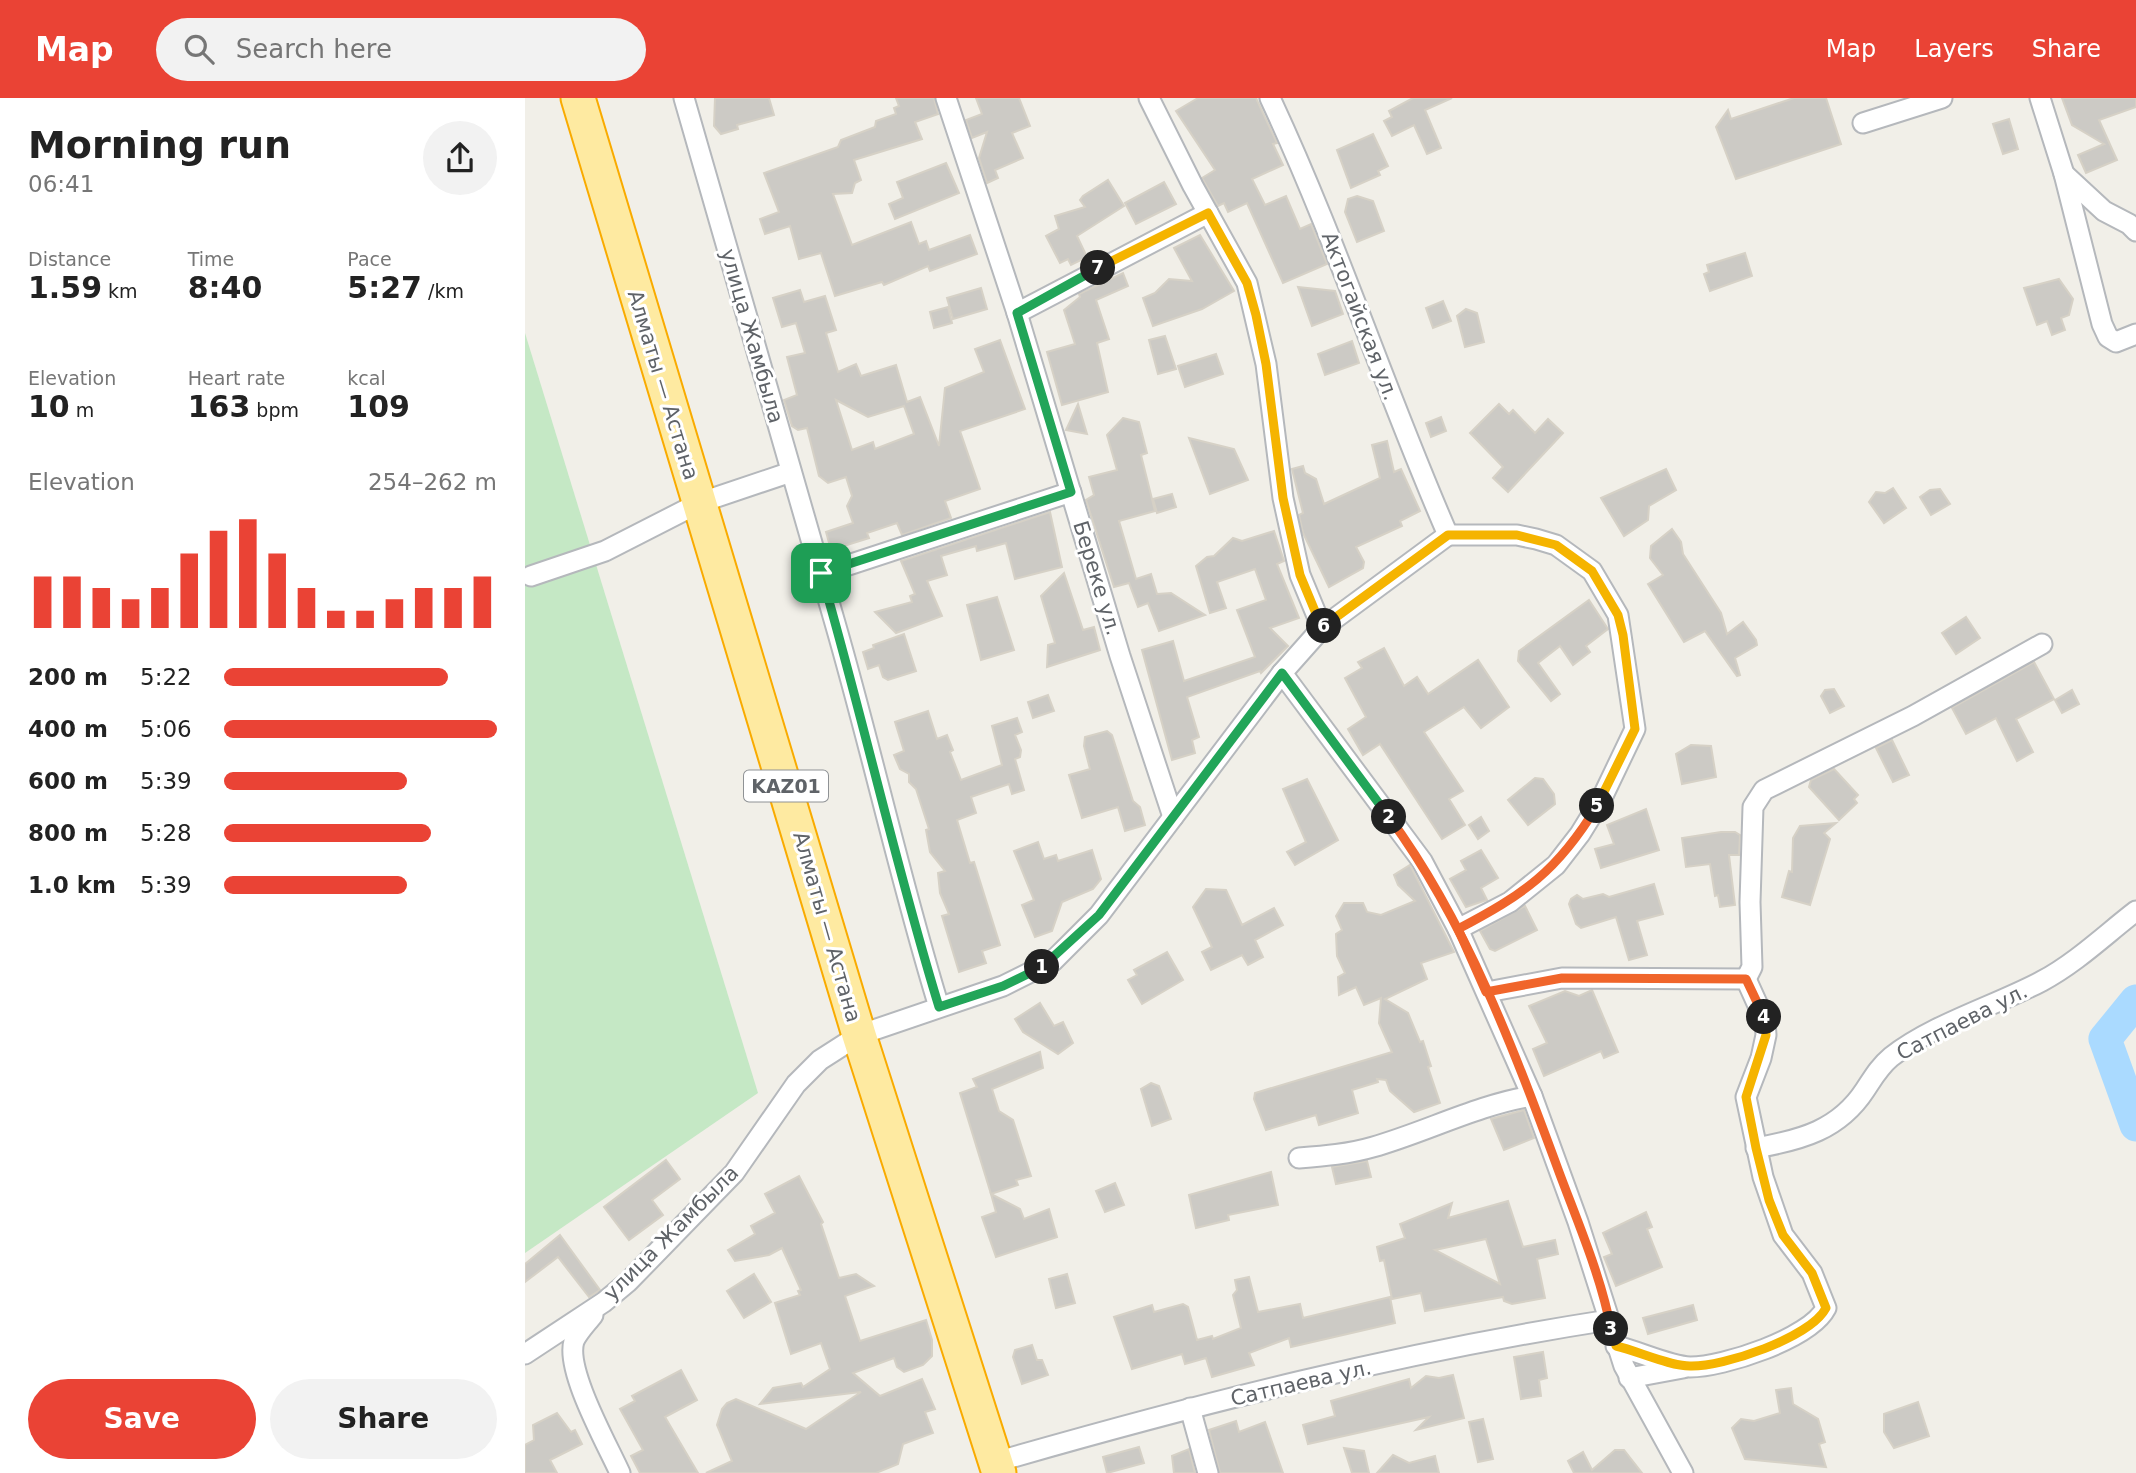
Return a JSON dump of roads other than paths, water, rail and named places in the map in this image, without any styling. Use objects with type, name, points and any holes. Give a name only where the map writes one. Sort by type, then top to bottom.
[{"type":"highway","name":"Алматы — Астана","points":[[577,98],[859,1035],[998,1467]]},
{"type":"street","name":"улица Жамбыла","points":[[684,98],[821,573],[888,816],[904,893],[939,1007]]},
{"type":"street","name":"Береке ул.","points":[[946,98],[1017,313],[1173,817]]},
{"type":"street","points":[[1149,98],[1237,263],[1253,304],[1266,364],[1283,498],[1300,575],[1322,628]]},
{"type":"street","name":"Актогайская ул.","points":[[1270,98],[1338,254],[1406,439],[1448,535]]},
{"type":"street","points":[[1863,122],[1942,98]]},
{"type":"street","points":[[2040,98],[2064,174],[2079,243],[2108,337],[2116,342],[2136,334]]},
{"type":"street","points":[[2064,174],[2104,211],[2136,214]]},
{"type":"street","points":[[2109,212],[2136,231]]},
{"type":"street","points":[[1017,313],[1208,213]]},
{"type":"street","points":[[531,576],[605,551],[699,503],[791,472]]},
{"type":"street","points":[[821,573],[1071,492]]},
{"type":"street","points":[[1448,535],[1517,535],[1536,539],[1556,545],[1592,571],[1618,615],[1635,729],[1601,800],[1580,834],[1556,864],[1510,902],[1458,929]]},
{"type":"street","name":"улица Жамбыла","points":[[525,1354],[604,1302],[656,1254],[734,1173],[796,1084],[820,1060],[859,1035],[1003,986],[1053,961],[1099,915],[1282,673],[1322,628],[1448,535]]},
{"type":"street","points":[[1746,979],[1752,967],[1750,901],[1753,807],[1764,790],[1913,716],[2042,644]]},
{"type":"street","points":[[1282,673],[1422,861],[1458,929],[1532,1096],[1629,1378],[1683,1473]]},
{"type":"street","name":"Сатпаева ул.","points":[[1756,1148],[1786,1143],[1826,1129],[1841,1118],[1865,1091],[1873,1075],[1891,1057],[1927,1036],[2046,979],[2136,911]]},
{"type":"street","points":[[1486,992],[1562,978],[1746,979]]},
{"type":"street","points":[[1629,1378],[1730,1362],[1806,1328],[1820,1319],[1826,1308],[1812,1273],[1783,1235],[1769,1200],[1756,1148],[1746,1097],[1766,1035],[1760,1004],[1746,979]]},
{"type":"street","points":[[1299,1158],[1345,1154],[1375,1147],[1507,1100],[1532,1096]]},
{"type":"street","points":[[604,1302],[575,1339],[572,1354],[579,1380],[620,1473]]},
{"type":"street","name":"Сатпаева ул.","points":[[998,1467],[1190,1408],[1320,1377],[1609,1320]]},
{"type":"street","points":[[1616,1346],[1687,1367]]},
{"type":"street","points":[[1190,1408],[1208,1473]]},
{"type":"waterway","points":[[2136,1001],[2105,1039],[2136,1125]]}]
